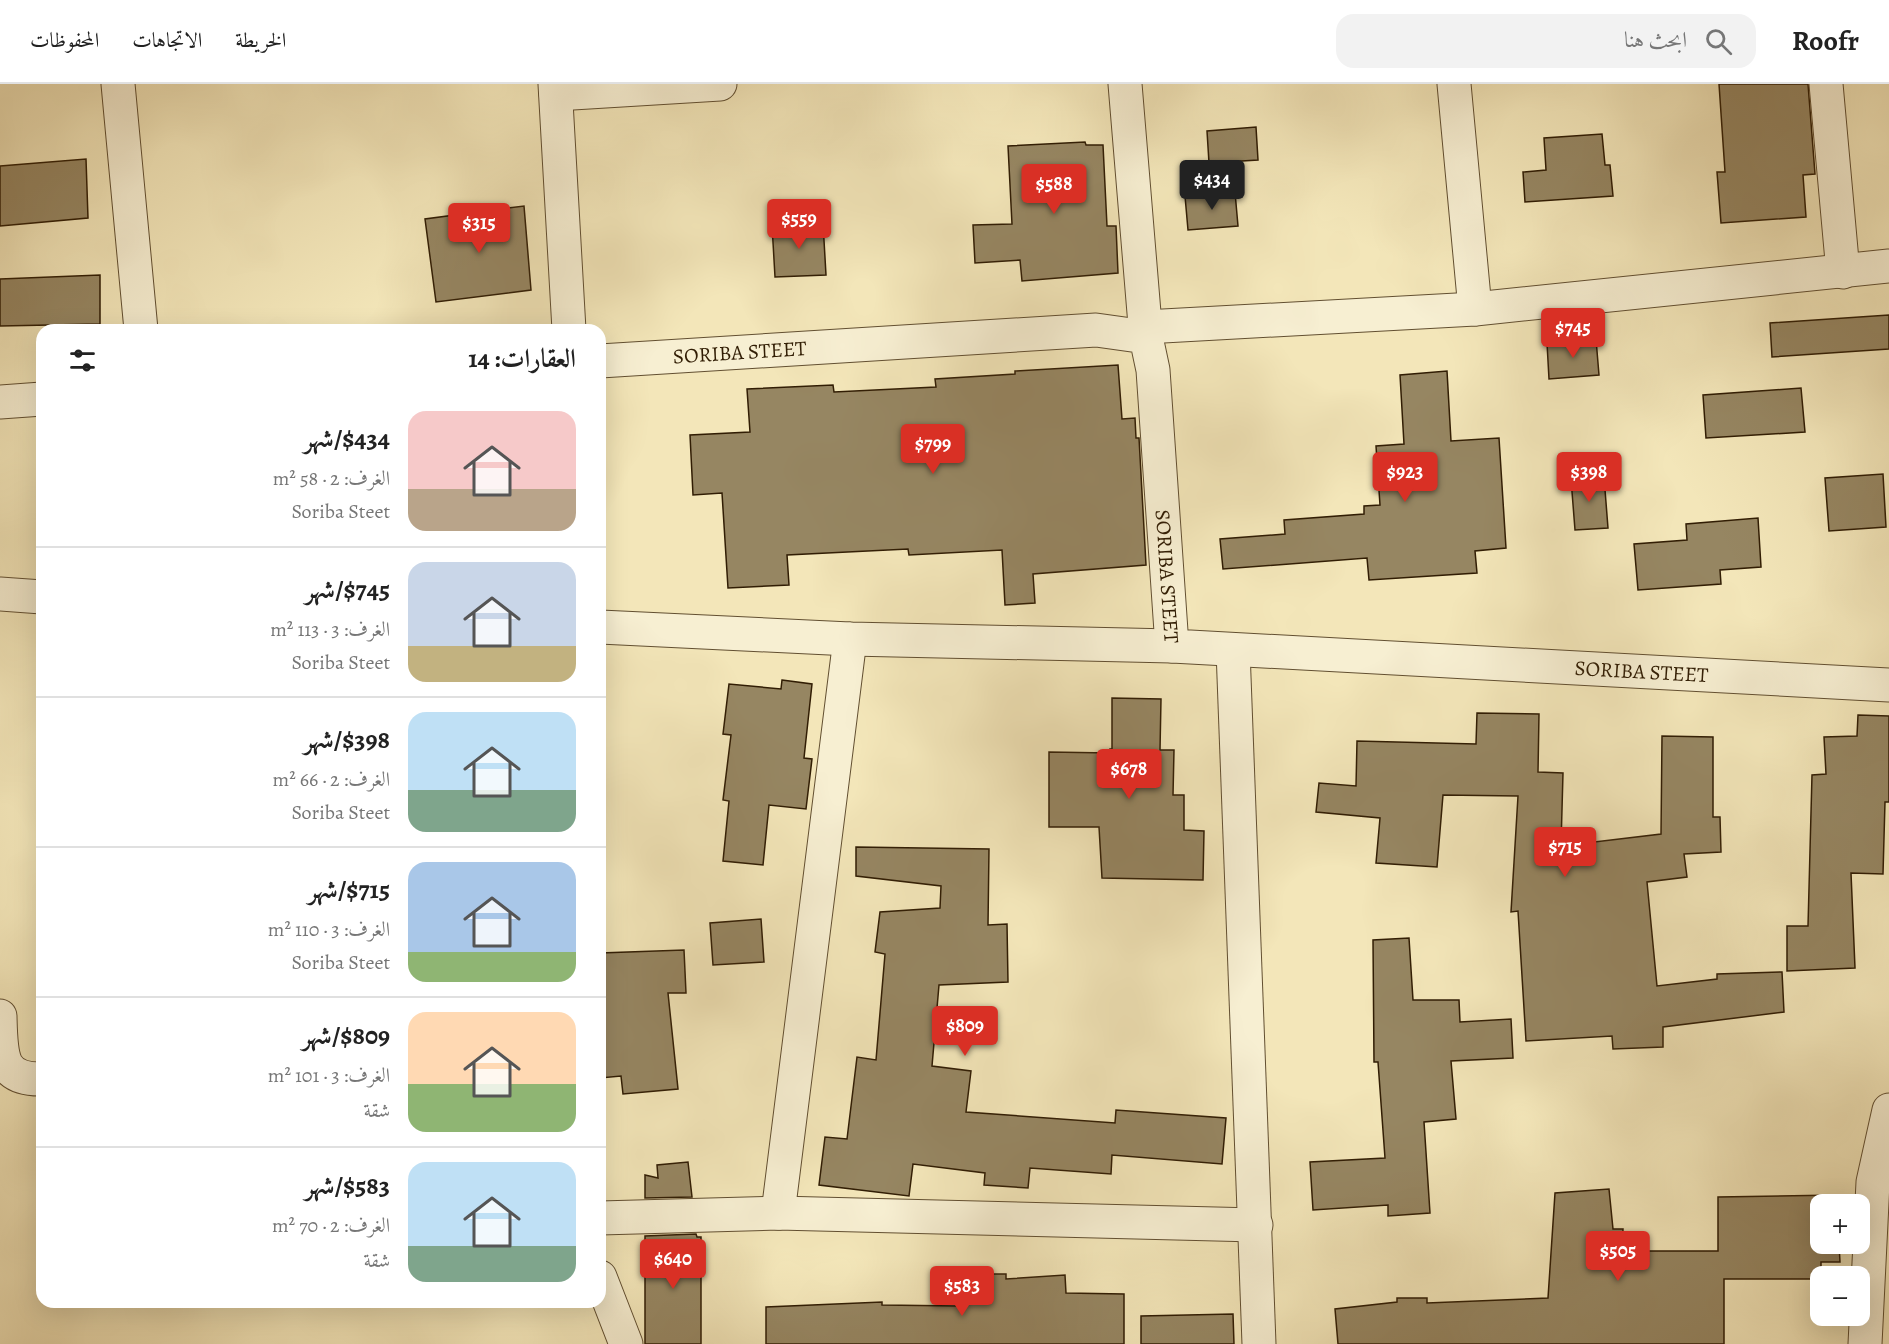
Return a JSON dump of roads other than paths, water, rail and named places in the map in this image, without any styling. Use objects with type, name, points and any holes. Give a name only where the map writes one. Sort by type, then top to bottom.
[{"type":"street","points":[[118,84],[140,324]]},
{"type":"street","points":[[569,324],[556,89],[720,84]]},
{"type":"street","points":[[1125,84],[1146,332],[1475,309],[1889,266]]},
{"type":"street","points":[[1454,84],[1475,309]]},
{"type":"street","points":[[1826,84],[1843,272]]},
{"type":"street","name":"SORIBA STEET","points":[[606,361],[1096,330],[1146,332],[1153,370],[1172,646],[1889,685]]},
{"type":"street","points":[[0,402],[36,399]]},
{"type":"street","points":[[0,594],[36,597]]},
{"type":"street","points":[[606,627],[850,639],[1172,646]]},
{"type":"street","points":[[778,1214],[850,639]]},
{"type":"street","points":[[1233,650],[1259,1344]]},
{"type":"street","points":[[0,1016],[2,1063],[9,1074],[22,1080],[36,1079]]},
{"type":"street","points":[[1865,1344],[1873,1182],[1889,1110]]},
{"type":"street","points":[[606,1218],[778,1214],[1256,1225]]},
{"type":"street","points":[[606,1292],[626,1344]]}]
